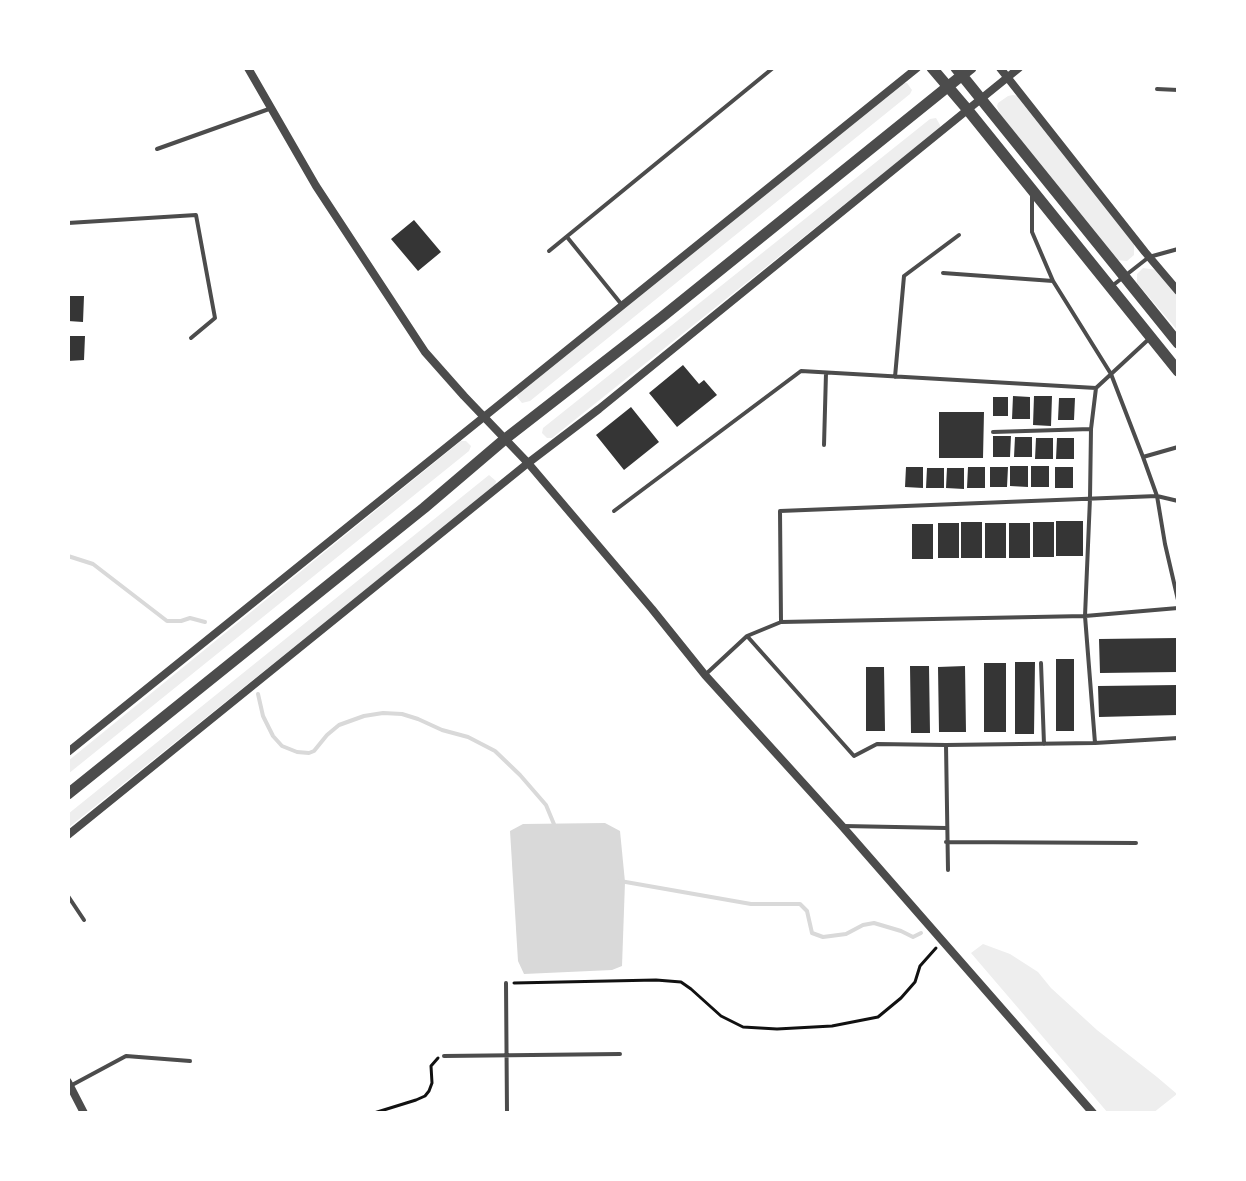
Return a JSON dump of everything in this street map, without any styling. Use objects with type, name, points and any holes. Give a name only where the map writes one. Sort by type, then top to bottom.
[{"type":"street","points":[[248,68],[316,186],[425,352],[528,463],[705,675],[842,826],[1093,1113]]},
{"type":"street","points":[[68,752],[917,68]]},
{"type":"street","points":[[932,68],[1178,371]]},
{"type":"street","points":[[1000,68],[1178,291]]},
{"type":"street","points":[[68,835],[1019,68]]},
{"type":"street","points":[[68,794],[412,518],[505,439],[948,87],[963,71],[980,99],[1178,343]]},
{"type":"street","points":[[69,1084],[84,1113]]},
{"type":"lane","points":[[549,251],[773,68]]},
{"type":"lane","points":[[1157,89],[1178,90]]},
{"type":"lane","points":[[157,149],[271,108]]},
{"type":"lane","points":[[1032,192],[1032,232],[1053,281],[1111,374],[1157,496],[1178,600]]},
{"type":"lane","points":[[68,223],[196,215],[215,318],[191,338]]},
{"type":"lane","points":[[895,377],[904,276],[959,235]]},
{"type":"lane","points":[[567,237],[622,305]]},
{"type":"lane","points":[[1110,287],[1149,257],[1178,249]]},
{"type":"lane","points":[[943,273],[1053,281]]},
{"type":"lane","points":[[1095,743],[1085,616],[1091,429],[1096,388],[1151,338]]},
{"type":"lane","points":[[614,511],[801,371],[1096,388]]},
{"type":"lane","points":[[824,445],[826,373]]},
{"type":"lane","points":[[993,432],[1091,429]]},
{"type":"lane","points":[[1143,457],[1178,447]]},
{"type":"lane","points":[[781,622],[780,511],[1157,496],[1178,501]]},
{"type":"lane","points":[[705,675],[747,636],[781,622],[1085,616],[1178,608]]},
{"type":"lane","points":[[747,636],[854,756],[877,744],[1095,743],[1178,738]]},
{"type":"lane","points":[[1041,663],[1044,744]]},
{"type":"lane","points":[[946,745],[948,870]]},
{"type":"lane","points":[[842,826],[946,828]]},
{"type":"lane","points":[[946,842],[1136,843]]},
{"type":"lane","points":[[68,896],[84,920]]},
{"type":"lane","points":[[506,983],[507,1113]]},
{"type":"lane","points":[[444,1056],[620,1054]]},
{"type":"lane","points":[[69,1084],[126,1056],[190,1061]]},
{"type":"path","points":[[506,983],[681,982],[721,1016],[743,1027],[832,1026],[878,1017],[915,982],[920,966],[942,940]]},
{"type":"path","points":[[374,1113],[425,1096],[432,1083],[433,1061],[444,1056]]},
{"type":"shaded area","points":[[902,83],[907,83],[912,90],[910,94],[530,401],[522,403],[517,397],[516,394]]},
{"type":"shaded area","points":[[1013,95],[1019,96],[1134,244],[1134,255],[1127,261],[1116,260],[1000,114],[998,103]]},
{"type":"shaded area","points":[[936,118],[940,128],[552,438],[542,433],[543,428],[930,119]]},
{"type":"shaded area","points":[[1143,268],[1157,270],[1178,296],[1178,331],[1137,283],[1137,274]]},
{"type":"shaded area","points":[[461,441],[471,446],[469,451],[68,774],[68,761]]},
{"type":"shaded area","points":[[489,475],[496,481],[495,486],[68,828],[68,814]]},
{"type":"shaded area","points":[[605,823],[620,831],[625,882],[622,966],[612,970],[524,974],[518,961],[510,831],[523,824]]},
{"type":"shaded area","points":[[983,944],[1010,954],[1038,972],[1097,1030],[1177,1094],[1153,1113],[1108,1113],[971,953]]},
{"type":"building","points":[[414,220],[441,252],[418,271],[391,239]]},
{"type":"building","points":[[68,296],[84,296],[83,322],[68,321]]},
{"type":"building","points":[[68,336],[85,336],[84,360],[68,361]]},
{"type":"building","points":[[683,365],[699,384],[704,380],[717,395],[677,427],[649,393]]},
{"type":"building","points":[[1013,396],[1030,397],[1030,419],[1012,419]]},
{"type":"building","points":[[1034,396],[1052,396],[1051,426],[1033,425]]},
{"type":"building","points":[[993,397],[1008,397],[1008,416],[993,416]]},
{"type":"building","points":[[1059,398],[1075,398],[1074,420],[1058,420]]},
{"type":"building","points":[[631,407],[659,442],[624,470],[596,435]]},
{"type":"building","points":[[939,412],[984,412],[983,458],[939,458]]},
{"type":"building","points":[[993,436],[1011,436],[1010,457],[993,457]]},
{"type":"building","points":[[1015,437],[1032,437],[1032,457],[1014,457]]},
{"type":"building","points":[[1036,438],[1053,438],[1053,459],[1035,459]]},
{"type":"building","points":[[1057,438],[1074,438],[1074,459],[1056,459]]},
{"type":"building","points":[[1010,466],[1028,466],[1028,487],[1010,486]]},
{"type":"building","points":[[1031,466],[1049,466],[1049,487],[1031,487]]},
{"type":"building","points":[[906,467],[923,467],[923,488],[905,487]]},
{"type":"building","points":[[968,467],[985,467],[985,488],[967,488]]},
{"type":"building","points":[[990,467],[1008,467],[1007,487],[990,487]]},
{"type":"building","points":[[1055,467],[1073,467],[1073,488],[1055,488]]},
{"type":"building","points":[[927,468],[944,468],[944,488],[926,488]]},
{"type":"building","points":[[947,468],[964,468],[964,489],[946,488]]},
{"type":"building","points":[[1056,521],[1083,521],[1083,556],[1056,556]]},
{"type":"building","points":[[961,522],[982,522],[982,558],[961,558]]},
{"type":"building","points":[[1033,522],[1054,522],[1054,557],[1033,557]]},
{"type":"building","points":[[938,523],[959,523],[959,558],[938,558]]},
{"type":"building","points":[[985,523],[1006,523],[1006,558],[985,558]]},
{"type":"building","points":[[1009,523],[1030,523],[1030,558],[1009,558]]},
{"type":"building","points":[[912,524],[933,524],[933,559],[912,559]]},
{"type":"building","points":[[1178,638],[1178,672],[1100,673],[1099,639]]},
{"type":"building","points":[[1056,659],[1074,659],[1074,731],[1056,731]]},
{"type":"building","points":[[1015,662],[1035,662],[1034,734],[1015,734]]},
{"type":"building","points":[[984,663],[1006,663],[1006,732],[984,732]]},
{"type":"building","points":[[910,666],[929,666],[930,733],[911,733]]},
{"type":"building","points":[[965,666],[966,732],[939,732],[938,667]]},
{"type":"building","points":[[866,667],[884,667],[885,731],[866,731]]},
{"type":"building","points":[[1178,685],[1178,715],[1099,717],[1098,686]]},
{"type":"waterway","points":[[68,556],[93,564],[167,621],[190,618],[205,622]]},
{"type":"waterway","points":[[258,694],[263,716],[273,736],[282,746],[297,752],[314,751],[339,725],[383,713],[402,714],[468,737],[495,751],[520,775],[546,805],[556,829]]},
{"type":"waterway","points":[[620,881],[751,904],[800,904],[807,911],[812,933],[823,937],[846,934],[874,923],[913,937],[921,933]]}]
